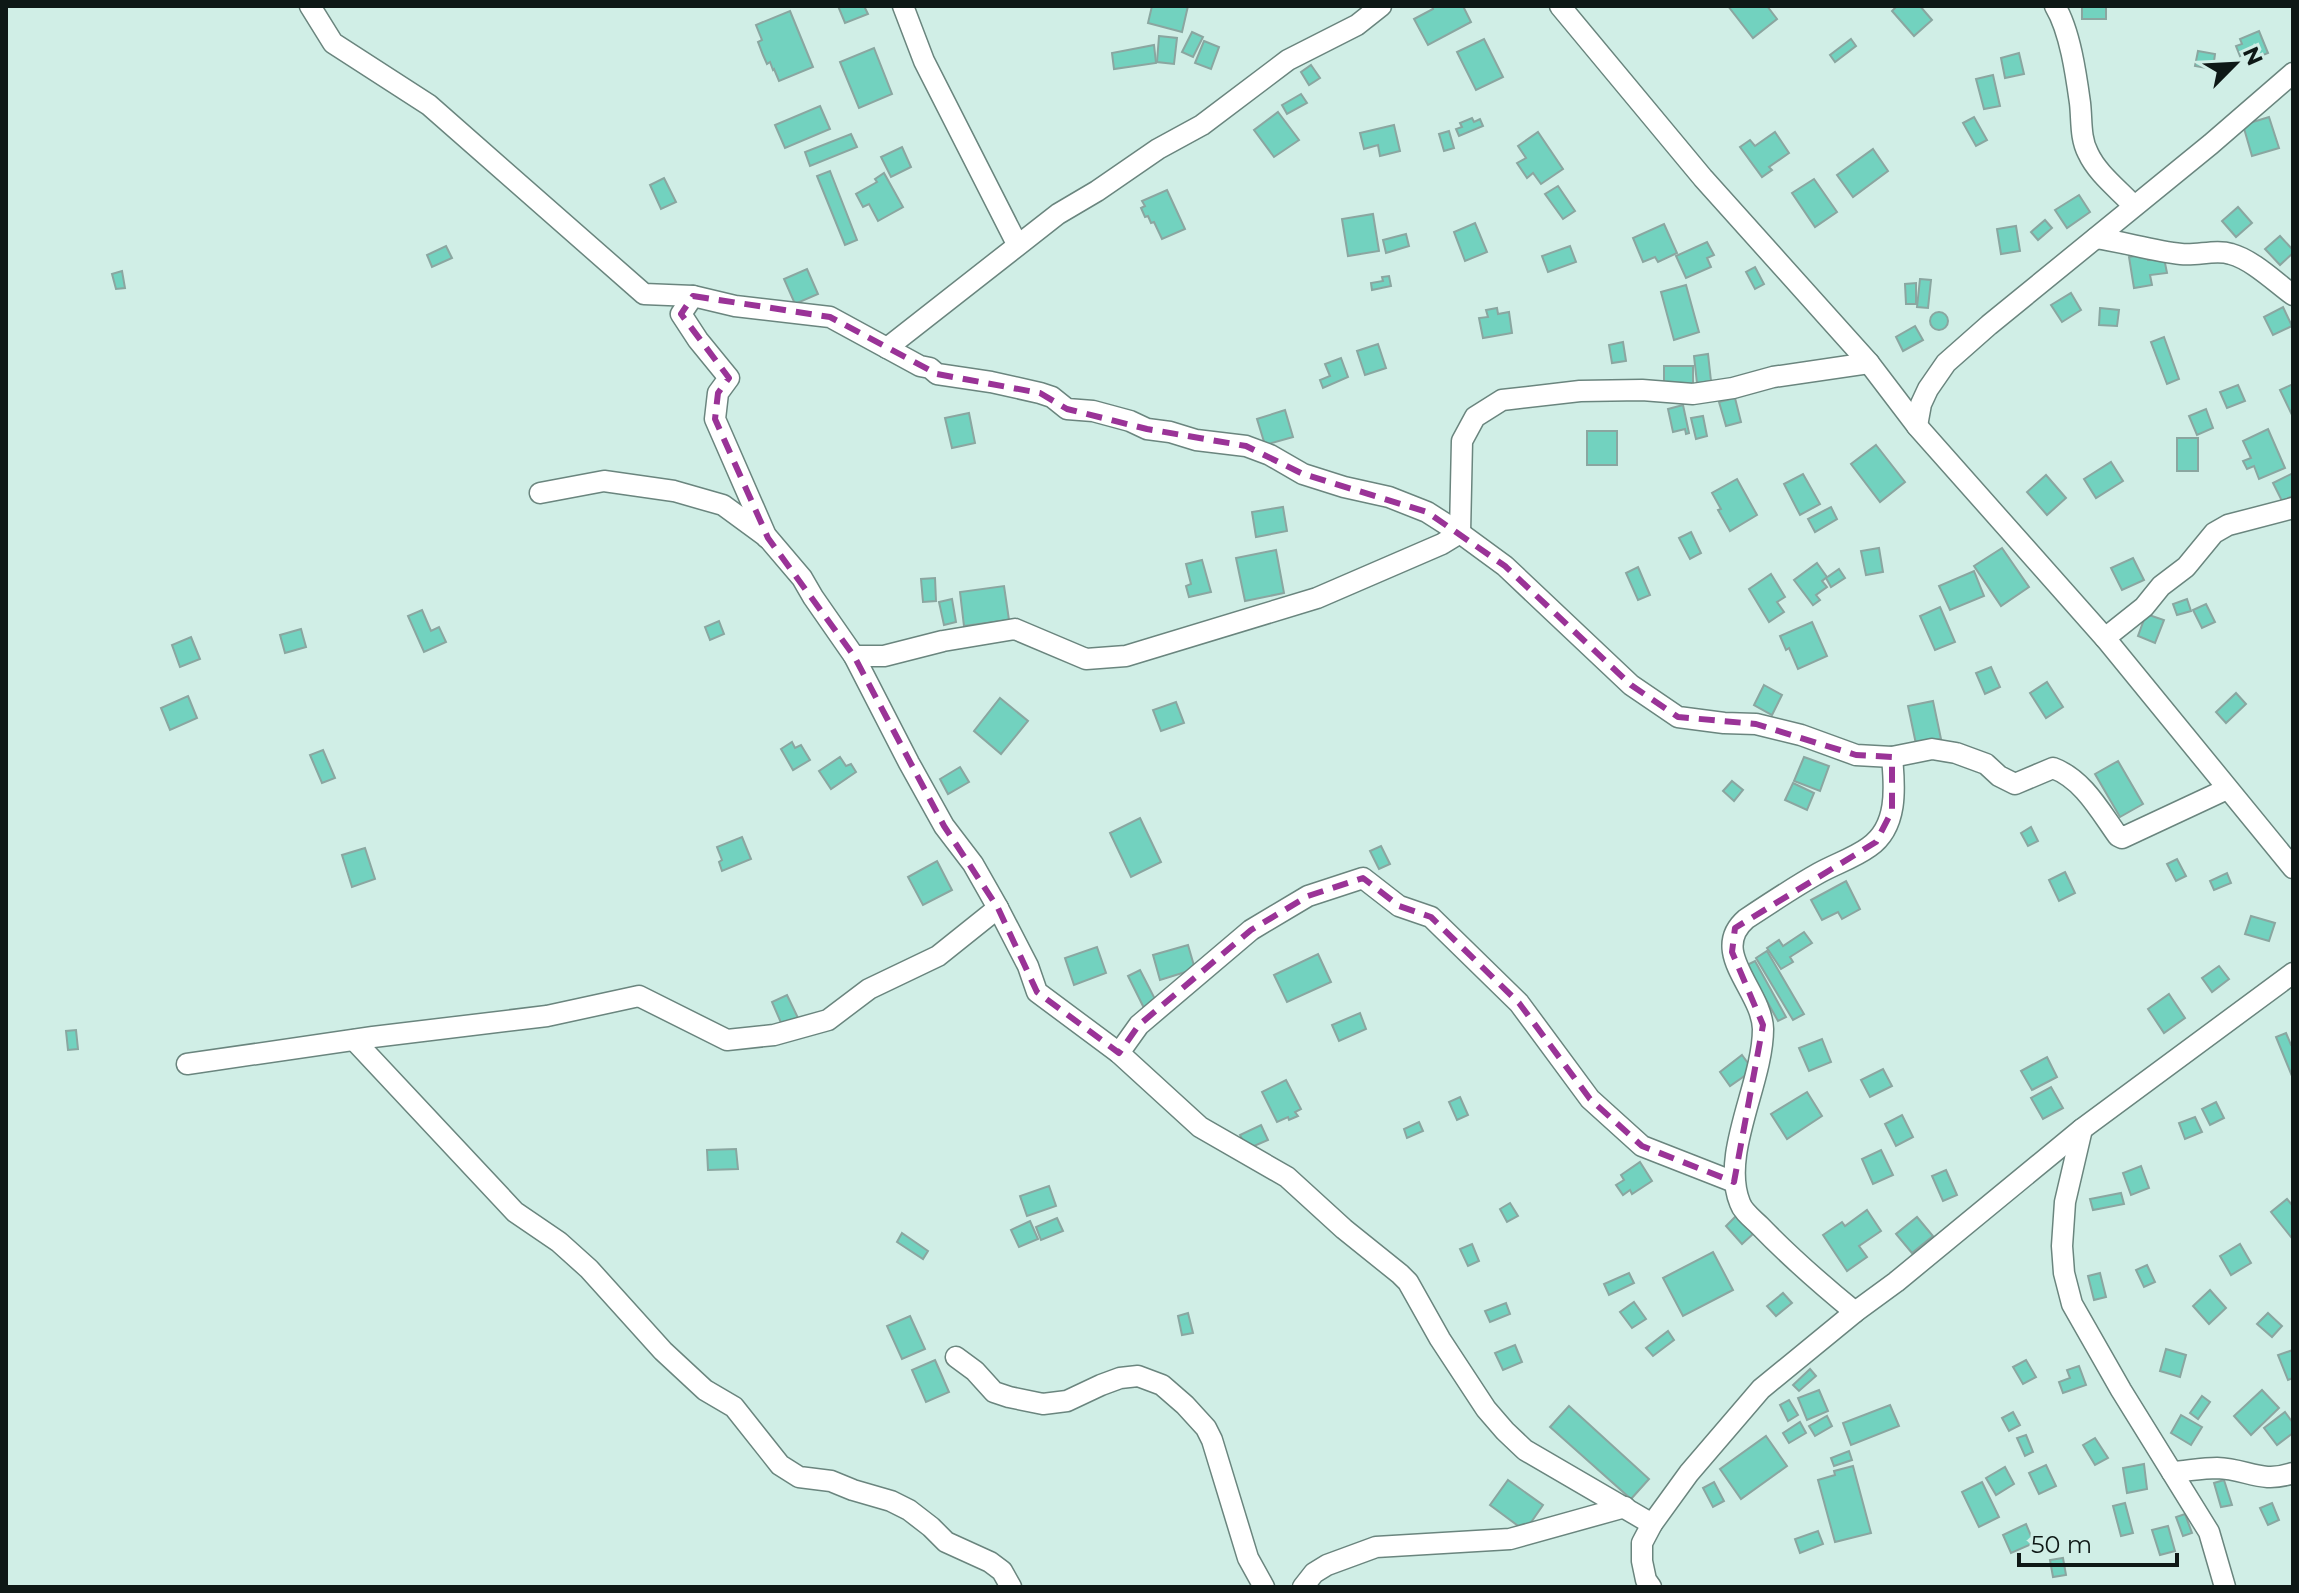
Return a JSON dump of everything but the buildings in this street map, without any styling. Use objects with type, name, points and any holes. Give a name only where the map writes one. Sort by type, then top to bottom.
[{"type":"street","points":[[310,6],[333,43],[429,105],[644,294],[693,296],[735,306],[830,317],[937,374],[1040,393],[1052,397],[1067,409],[1093,411],[1147,429],[1196,440],[1246,446],[1270,455],[1303,474],[1389,497],[1427,512],[1505,566],[1631,685],[1678,717],[1756,724],[1801,735],[1856,755],[1892,757],[1932,749],[1956,753],[1986,764],[1999,776],[2015,784],[2053,768],[2067,773],[2122,838],[2227,789]]},
{"type":"street","points":[[903,6],[924,61],[1017,244]]},
{"type":"street","points":[[887,348],[1058,214],[1158,149],[1202,125],[1288,60],[1357,25],[1381,6]]},
{"type":"street","points":[[1560,6],[1703,178],[1869,363],[1917,426],[2105,638],[2293,868]]},
{"type":"street","points":[[2055,6],[2069,46],[2087,152],[2094,165],[2133,205]]},
{"type":"street","points":[[1917,426],[1921,404],[1946,363],[2293,73]]},
{"type":"street","points":[[2096,238],[2180,254],[2233,254],[2293,295]]},
{"type":"street","points":[[693,296],[681,314],[729,378],[718,393],[715,419],[768,538]]},
{"type":"street","points":[[1460,533],[1462,441],[1475,417],[1502,400],[1595,391],[1642,390],[1693,394],[1733,388],[1773,377],[1869,363]]},
{"type":"street","points":[[540,493],[604,481],[674,491],[723,505],[768,538],[802,578],[854,656],[944,826],[973,864],[998,908],[1028,966],[1037,992],[1119,1053],[1200,1127],[1287,1177],[1408,1282],[1440,1339],[1486,1409],[1525,1450],[1652,1524]]},
{"type":"street","points":[[2105,638],[2186,567],[2214,533],[2228,525],[2293,508]]},
{"type":"street","points":[[854,656],[884,656],[943,641],[1015,629],[1086,659],[1126,656],[1317,598],[1415,557],[1460,533]]},
{"type":"street","points":[[1855,1312],[1791,1259],[1741,1206],[1734,1182],[1738,1147],[1755,1082],[1763,1025],[1758,1004],[1732,952],[1732,938],[1735,928],[1746,919],[1876,842],[1892,811],[1895,790],[1892,757]]},
{"type":"street","points":[[1119,1053],[1139,1025],[1251,930],[1308,896],[1363,878],[1399,906],[1431,917],[1519,1003],[1590,1099],[1642,1146],[1734,1182]]},
{"type":"street","points":[[187,1064],[547,1016],[639,996],[727,1040],[774,1035],[828,1020],[869,989],[938,956],[998,908]]},
{"type":"street","points":[[1651,1587],[1646,1580],[1642,1561],[1642,1543],[1652,1524],[1689,1473],[1761,1389],[2082,1129],[2293,973]]},
{"type":"street","points":[[354,1040],[515,1212],[559,1242],[589,1269],[672,1360],[705,1390],[734,1407],[780,1465],[799,1477],[831,1481],[909,1510],[946,1542],[990,1562],[1002,1571],[1011,1587]]},
{"type":"street","points":[[2082,1129],[2065,1202],[2062,1246],[2064,1273],[2072,1304],[2209,1532],[2225,1587]]},
{"type":"street","points":[[956,1357],[975,1371],[994,1392],[1043,1404],[1067,1401],[1120,1378],[1138,1376],[1162,1385],[1206,1428],[1248,1558],[1264,1587]]},
{"type":"street","points":[[2172,1472],[2215,1468],[2277,1479],[2293,1473]]},
{"type":"street","points":[[1303,1587],[1314,1573],[1327,1565],[1376,1547],[1510,1539],[1625,1507]]},
{"type":"highlighted area","points":[[693,296],[830,317],[937,374],[1040,393],[1067,409],[1147,429],[1246,446],[1303,474],[1427,512],[1505,566],[1631,685],[1678,717],[1756,724],[1856,755],[1892,757],[1892,811],[1876,842],[1735,928],[1732,952],[1763,1025],[1734,1182],[1642,1146],[1590,1099],[1519,1003],[1431,917],[1399,906],[1363,878],[1308,896],[1251,930],[1139,1025],[1119,1053],[1037,992],[998,908],[944,826],[854,656],[768,538],[715,419],[718,393],[729,378],[681,314]]}]
